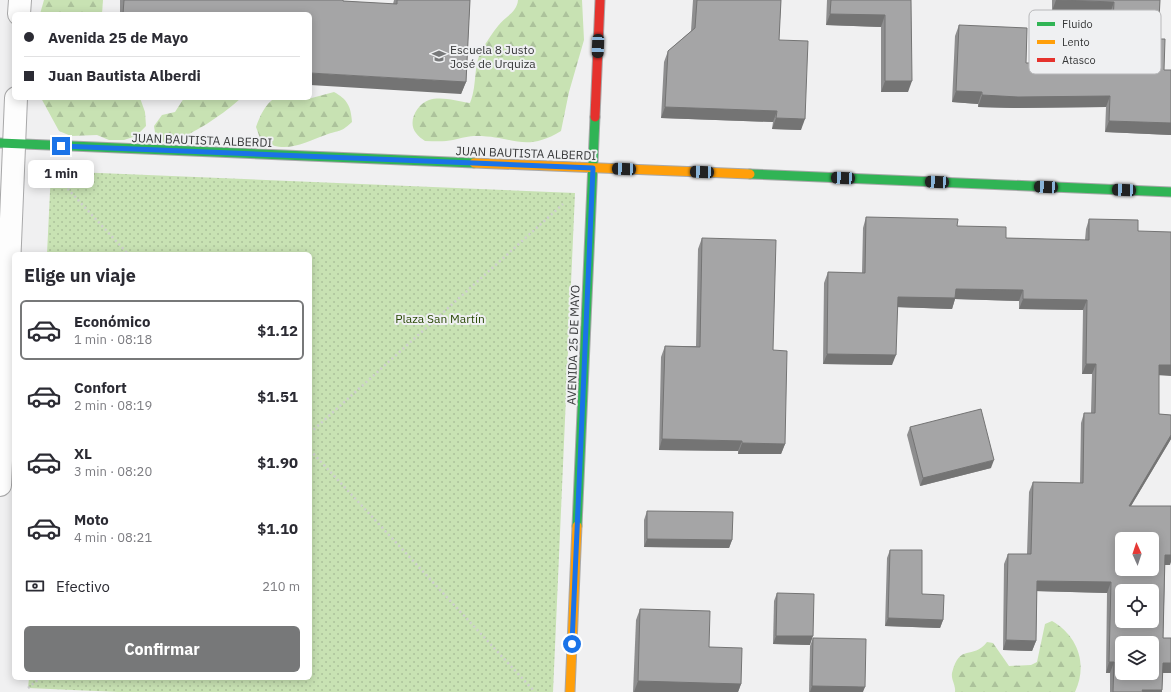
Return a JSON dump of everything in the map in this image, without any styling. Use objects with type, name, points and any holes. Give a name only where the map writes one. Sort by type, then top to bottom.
[{"type":"street","points":[[19,12],[20,0]]},
{"type":"street","name":"AVENIDA 25 DE MAYO","points":[[570,692],[600,0]]},
{"type":"street","points":[[0,485],[7,144],[16,100]]},
{"type":"street","name":"JUAN BAUTISTA ALBERDI","points":[[7,144],[1171,192]]},
{"type":"path","points":[[51,171],[126,252]]},
{"type":"path","points":[[312,431],[563,204]]},
{"type":"path","points":[[312,452],[535,692]]},
{"type":"path","points":[[28,688],[38,680]]},
{"type":"green space","points":[[44,0],[103,0],[102,12],[41,12]]},
{"type":"green space","points":[[518,0],[582,0],[584,40],[569,92],[561,131],[549,138],[528,142],[477,136],[446,141],[425,141],[413,129],[413,119],[417,109],[429,100],[439,98],[470,103],[480,53],[496,28],[515,8]]},
{"type":"green space","points":[[334,92],[342,97],[348,104],[352,122],[341,130],[295,146],[279,147],[261,141],[256,127],[261,115],[271,101],[312,100],[312,98]]},
{"type":"green space","points":[[42,100],[141,100],[145,112],[146,126],[136,136],[124,140],[109,140],[97,135],[71,136],[59,131]]},
{"type":"green space","points":[[183,100],[239,100],[206,124],[169,144],[156,139],[154,126],[162,115],[175,112]]},
{"type":"green space","name":"Plaza San Martín","points":[[51,171],[575,193],[553,692],[118,692],[28,688],[29,680],[312,680],[312,252],[47,252]]},
{"type":"green space","points":[[1052,621],[1068,634],[1078,652],[1081,671],[1075,692],[955,692],[952,673],[955,664],[963,655],[982,648],[987,642],[993,643],[1009,666],[1031,665],[1037,662],[1045,624]]},
{"type":"building","points":[[124,0],[343,0],[397,4],[397,0],[470,0],[466,82],[312,73],[312,12],[123,12]]},
{"type":"building","points":[[697,0],[781,0],[779,40],[808,41],[805,119],[776,118],[777,111],[665,107],[668,51],[695,28]]},
{"type":"building","points":[[831,0],[911,0],[912,81],[885,81],[885,15],[830,14]]},
{"type":"building","points":[[1058,0],[1160,0],[1159,10],[1114,10],[1114,2]]},
{"type":"building","points":[[959,25],[1027,28],[1026,63],[1029,63],[1029,74],[1161,74],[1161,39],[1165,39],[1164,70],[1171,70],[1171,123],[1109,121],[1110,96],[1018,97],[982,95],[982,92],[956,91]]},
{"type":"building","points":[[866,217],[958,219],[957,226],[1006,227],[1006,238],[1089,240],[1089,219],[1138,220],[1138,231],[1171,232],[1171,365],[1159,365],[1159,414],[1171,415],[1171,435],[1129,506],[1171,506],[1171,555],[1165,555],[1163,638],[1171,638],[1171,663],[1163,663],[1162,690],[1142,690],[1143,692],[1113,692],[1114,662],[1109,662],[1111,582],[1037,581],[1036,641],[1006,640],[1008,554],[1031,554],[1033,482],[1083,483],[1084,413],[1095,413],[1096,364],[1086,364],[1087,300],[1023,299],[1023,290],[956,289],[955,298],[898,297],[896,355],[827,354],[828,272],[865,273]]},
{"type":"building","points":[[702,238],[776,240],[773,350],[787,351],[785,444],[742,443],[742,441],[662,439],[665,346],[700,347]]},
{"type":"building","points":[[981,409],[994,460],[923,478],[910,427]]},
{"type":"building","points":[[647,511],[733,512],[732,540],[647,539]]},
{"type":"building","points":[[890,550],[922,550],[922,594],[944,595],[943,620],[888,618]]},
{"type":"building","points":[[777,593],[814,594],[813,636],[776,636]]},
{"type":"building","points":[[640,609],[710,611],[709,647],[742,648],[741,684],[638,681]]},
{"type":"building","points":[[813,638],[866,639],[865,687],[812,686]]},
{"type":"traffic: fast","points":[[577,526],[595,117]]},
{"type":"traffic: fast","points":[[0,143],[474,163]]},
{"type":"traffic: fast","points":[[750,174],[1171,192]]},
{"type":"traffic: slow","points":[[474,163],[750,174]]},
{"type":"traffic: slow","points":[[570,692],[577,526]]},
{"type":"traffic: jam","points":[[595,117],[600,0]]},
{"type":"place","name":"Escuela 8 Justo José de Urquiza","points":[[439,56]]},
{"type":"route","points":[[61,146],[593,168],[572,644]]}]
